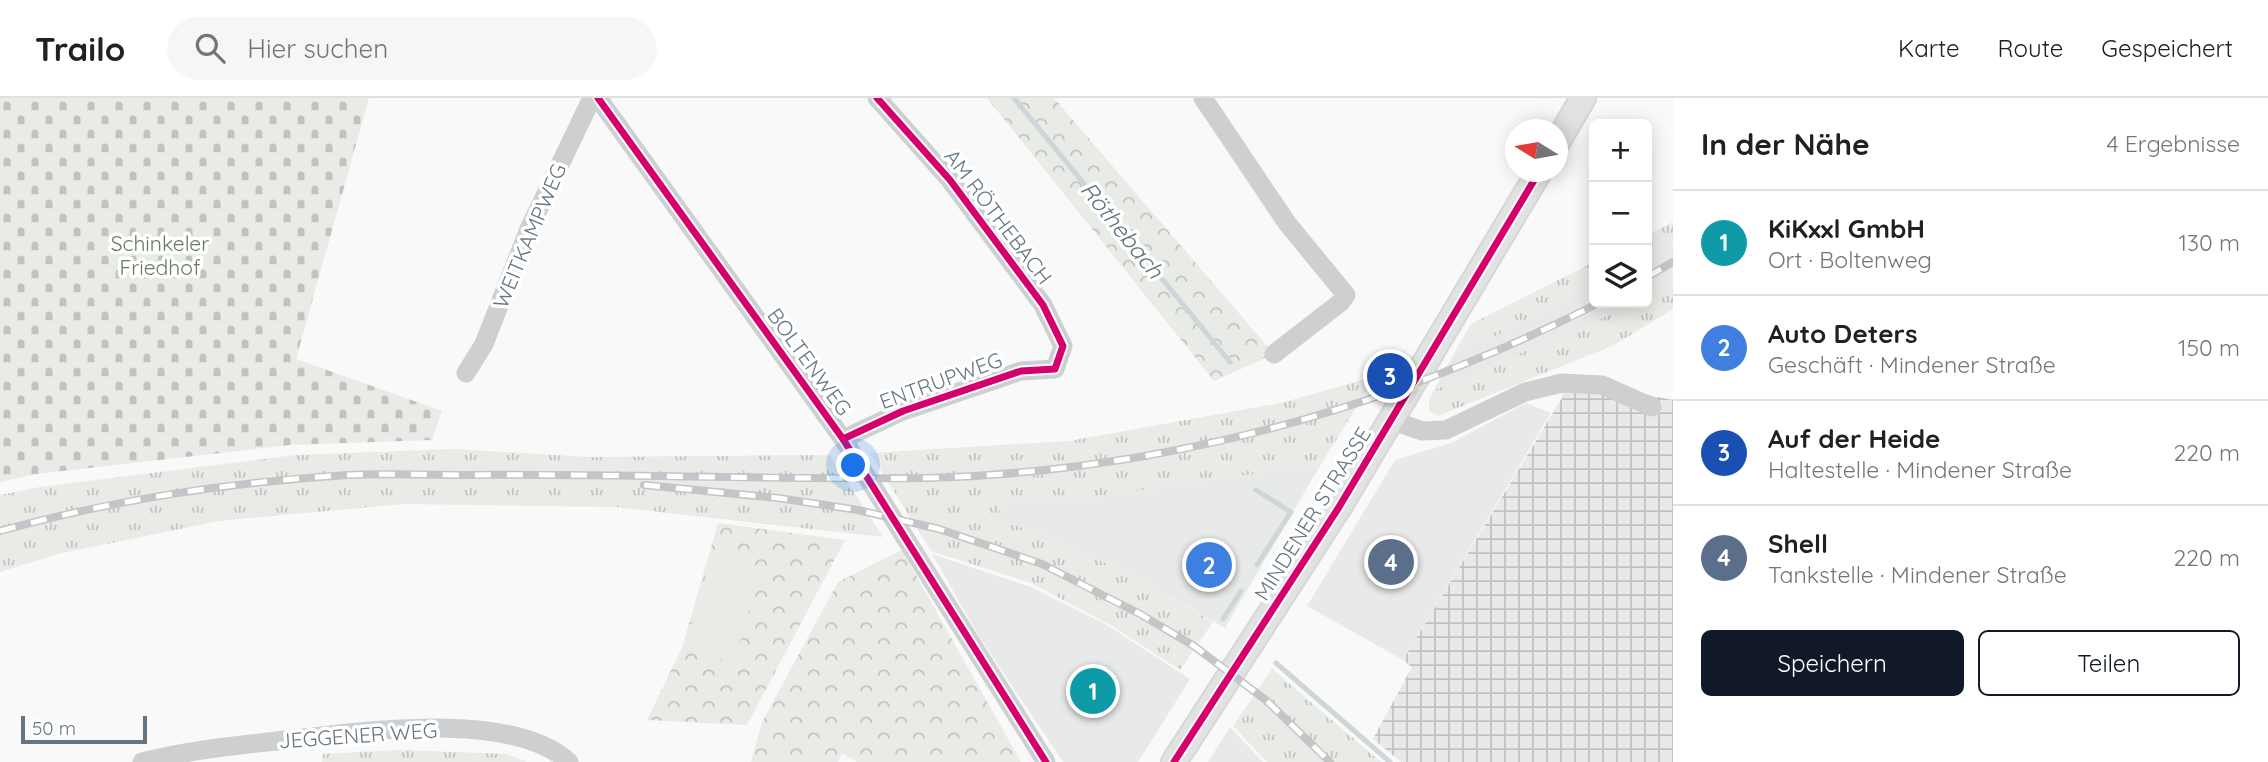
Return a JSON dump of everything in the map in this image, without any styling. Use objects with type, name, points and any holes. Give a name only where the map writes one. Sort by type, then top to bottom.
[{"type":"main road","points":[[1568,124],[1583,98]]},
{"type":"main road","name":"MINDENER STRASSE","points":[[1174,762],[1285,593],[1533,182]]},
{"type":"street","name":"WEITKAMPWEG","points":[[466,373],[484,344],[529,229],[592,98]]},
{"type":"street","name":"BOLTENWEG","points":[[598,98],[843,439],[1046,762]]},
{"type":"street","name":"AM RÖTHEBACH","points":[[877,98],[950,180],[1043,305],[1063,346],[1055,369]]},
{"type":"street","points":[[1203,98],[1287,223],[1346,295],[1341,302],[1274,354]]},
{"type":"street","name":"ENTRUPWEG","points":[[843,439],[903,411],[1021,371],[1055,369]]},
{"type":"street","points":[[1391,420],[1422,432],[1446,430],[1525,392],[1562,383],[1602,385],[1651,407]]},
{"type":"street","name":"JEGGENER WEG","points":[[142,762],[212,748],[411,729],[462,729],[509,735],[550,748],[569,762]]},
{"type":"shaded area","points":[[1673,244],[1673,278],[1652,290],[1652,257]]},
{"type":"shaded area","points":[[1589,289],[1589,308],[1621,308],[1434,390],[1456,350],[1488,340]]},
{"type":"shaded area","points":[[1562,383],[1602,385],[1673,400],[1673,762],[1401,762],[1373,739],[1412,667],[1403,660],[1562,398]]},
{"type":"shaded area","points":[[1526,403],[1551,413],[1403,660],[1307,606],[1395,460],[1451,443]]},
{"type":"shaded area","points":[[1321,464],[1225,628],[1135,577],[1057,541],[999,519],[1000,505],[1101,496]]},
{"type":"shaded area","points":[[932,554],[1031,587],[1107,625],[1190,679],[1138,762],[1063,762],[977,633]]},
{"type":"shaded area","points":[[1230,727],[1263,762],[1208,762]]},
{"type":"green space","name":"Schinkeler Friedhof","points":[[0,98],[369,98],[296,359],[442,411],[432,440],[290,445],[36,474],[0,482]]},
{"type":"green space","points":[[987,98],[1054,98],[1274,354],[1214,381]]},
{"type":"green space","points":[[1673,222],[1673,244],[1652,257],[1652,245],[1652,232]]},
{"type":"green space","points":[[1589,265],[1589,289],[1488,340],[1456,350],[1471,324]]},
{"type":"green space","points":[[1673,278],[1673,309],[1614,345],[1438,416],[1429,411],[1429,399],[1434,390],[1621,308],[1652,308],[1652,290]]},
{"type":"green space","points":[[1376,376],[1321,464],[1101,496],[1000,505],[999,519],[1057,541],[1135,577],[1213,622],[1180,670],[1112,626],[1031,583],[931,551],[870,453],[1069,441],[1281,403]]},
{"type":"green space","points":[[454,449],[587,457],[830,455],[883,537],[615,507],[403,504],[219,521],[58,554],[0,572],[0,495],[40,487],[295,455]]},
{"type":"green space","points":[[718,523],[845,540],[747,725],[647,720],[682,648]]},
{"type":"green space","points":[[902,550],[1021,762],[857,762],[842,753],[838,762],[751,762],[762,722],[838,582]]},
{"type":"green space","points":[[712,554],[761,568],[734,663],[685,648]]},
{"type":"green space","points":[[1272,669],[1381,762],[1267,762],[1233,726]]},
{"type":"green space","points":[[400,750],[507,754],[527,762],[322,762],[323,754]]},
{"type":"waterway","name":"Röthebach","points":[[1014,98],[1230,362]]},
{"type":"waterway","name":"Röthebach","points":[[1256,490],[1291,512],[1257,565]]},
{"type":"waterway","name":"Röthebach","points":[[1223,619],[1241,591]]},
{"type":"waterway","name":"Röthebach","points":[[1276,663],[1390,762]]},
{"type":"railway","points":[[1652,274],[1673,262]]},
{"type":"railway","points":[[0,531],[85,510],[172,494],[260,482],[348,475],[917,478],[988,475],[1068,467],[1226,440],[1302,420],[1453,369],[1589,308]]},
{"type":"railway","points":[[644,485],[778,498],[858,510],[939,529],[1042,564],[1140,614],[1194,646],[1267,701],[1330,762]]},
{"type":"cycle path","points":[[598,98],[843,439],[1046,762]]},
{"type":"cycle path","points":[[843,439],[903,411],[1021,371],[1055,369],[1063,346],[1043,305],[950,180],[877,98]]},
{"type":"cycle path","points":[[1174,762],[1339,507],[1533,182]]},
{"type":"place","name":"Auf der Heide","points":[[1390,376]]},
{"type":"place","name":"Shell","points":[[1391,562]]},
{"type":"place","name":"Auto Deters","points":[[1209,565]]},
{"type":"place","name":"KiKxxl GmbH","points":[[1093,691]]}]
